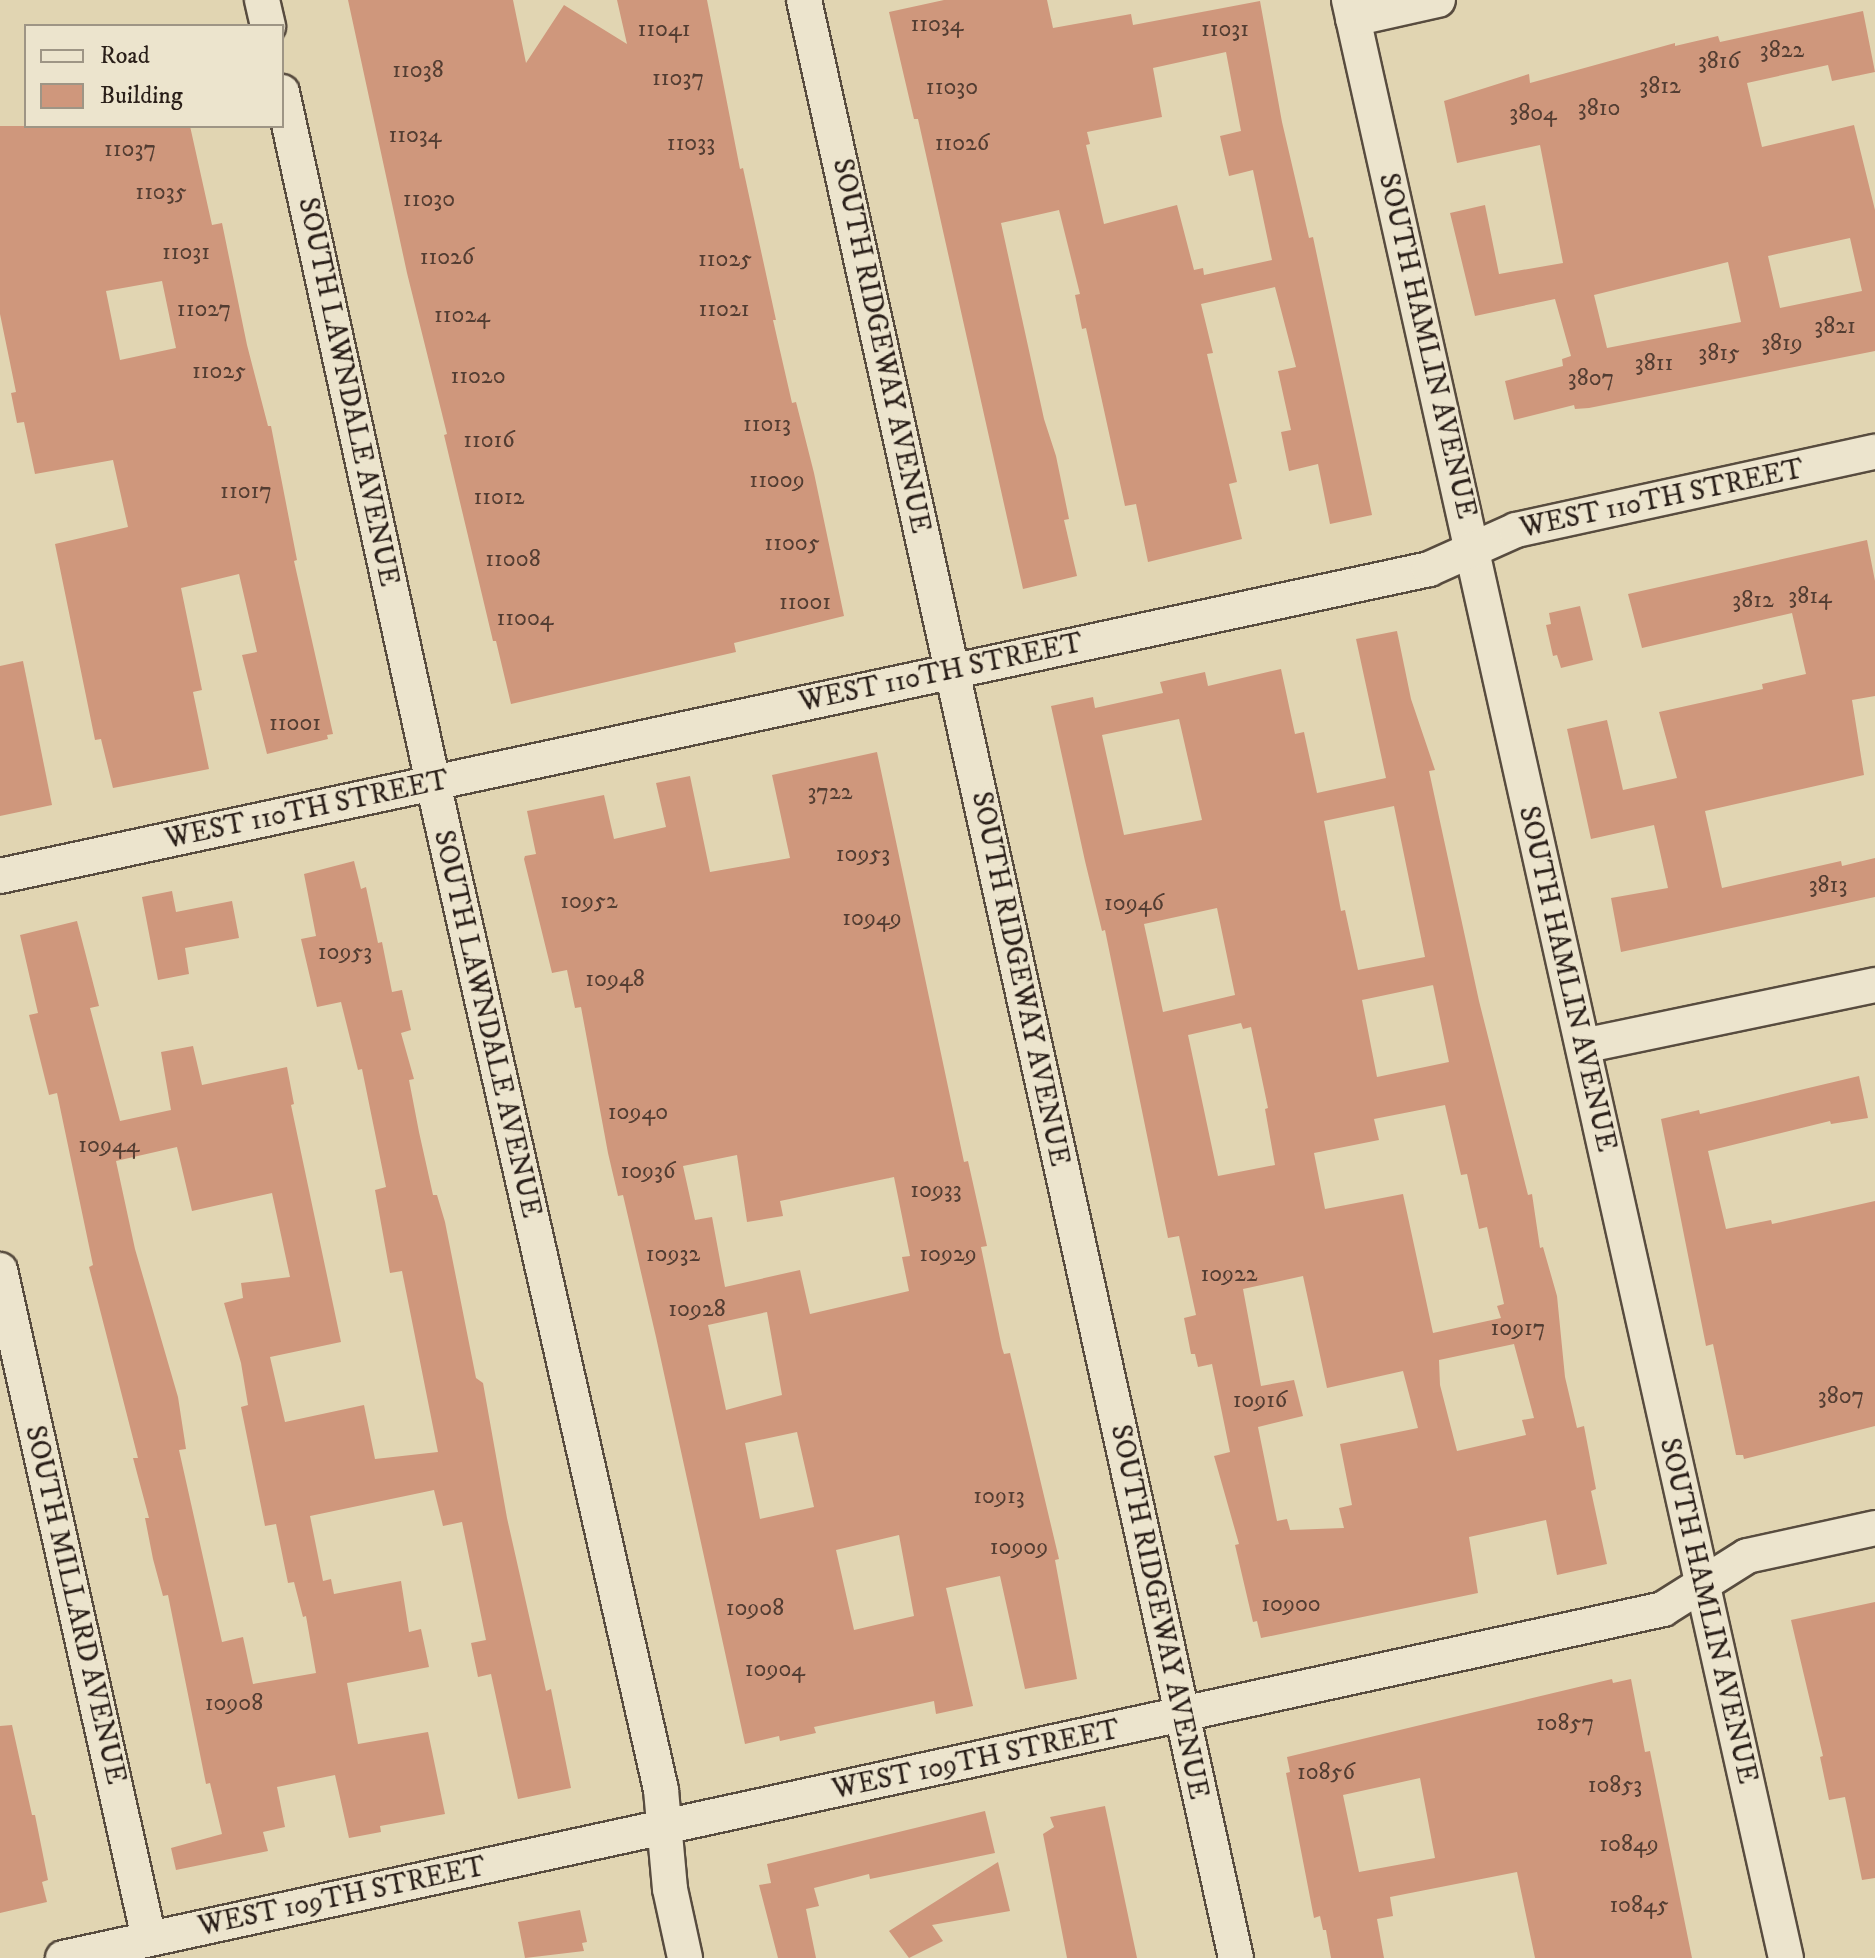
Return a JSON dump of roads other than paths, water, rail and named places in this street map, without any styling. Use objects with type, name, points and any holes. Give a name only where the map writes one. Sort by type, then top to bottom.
[{"type":"street","points":[[262,0],[268,24]]},
{"type":"street","name":"SOUTH RIDGEWAY AVENUE","points":[[804,0],[1236,1958]]},
{"type":"street","points":[[1351,9],[1438,0]]},
{"type":"street","name":"SOUTH HAMLIN AVENUE","points":[[1351,9],[1786,1958]]},
{"type":"street","name":"SOUTH LAWNDALE AVENUE","points":[[284,101],[433,783],[661,1790],[670,1889],[685,1958]]},
{"type":"street","name":"WEST 110TH STREET","points":[[0,876],[1429,569],[1516,530],[1875,452]]},
{"type":"street","points":[[1583,1046],[1875,985]]},
{"type":"street","name":"SOUTH MILLARD AVENUE","points":[[0,1270],[149,1939]]},
{"type":"street","name":"WEST 109TH STREET","points":[[63,1958],[1663,1609],[1747,1556],[1875,1528]]}]
